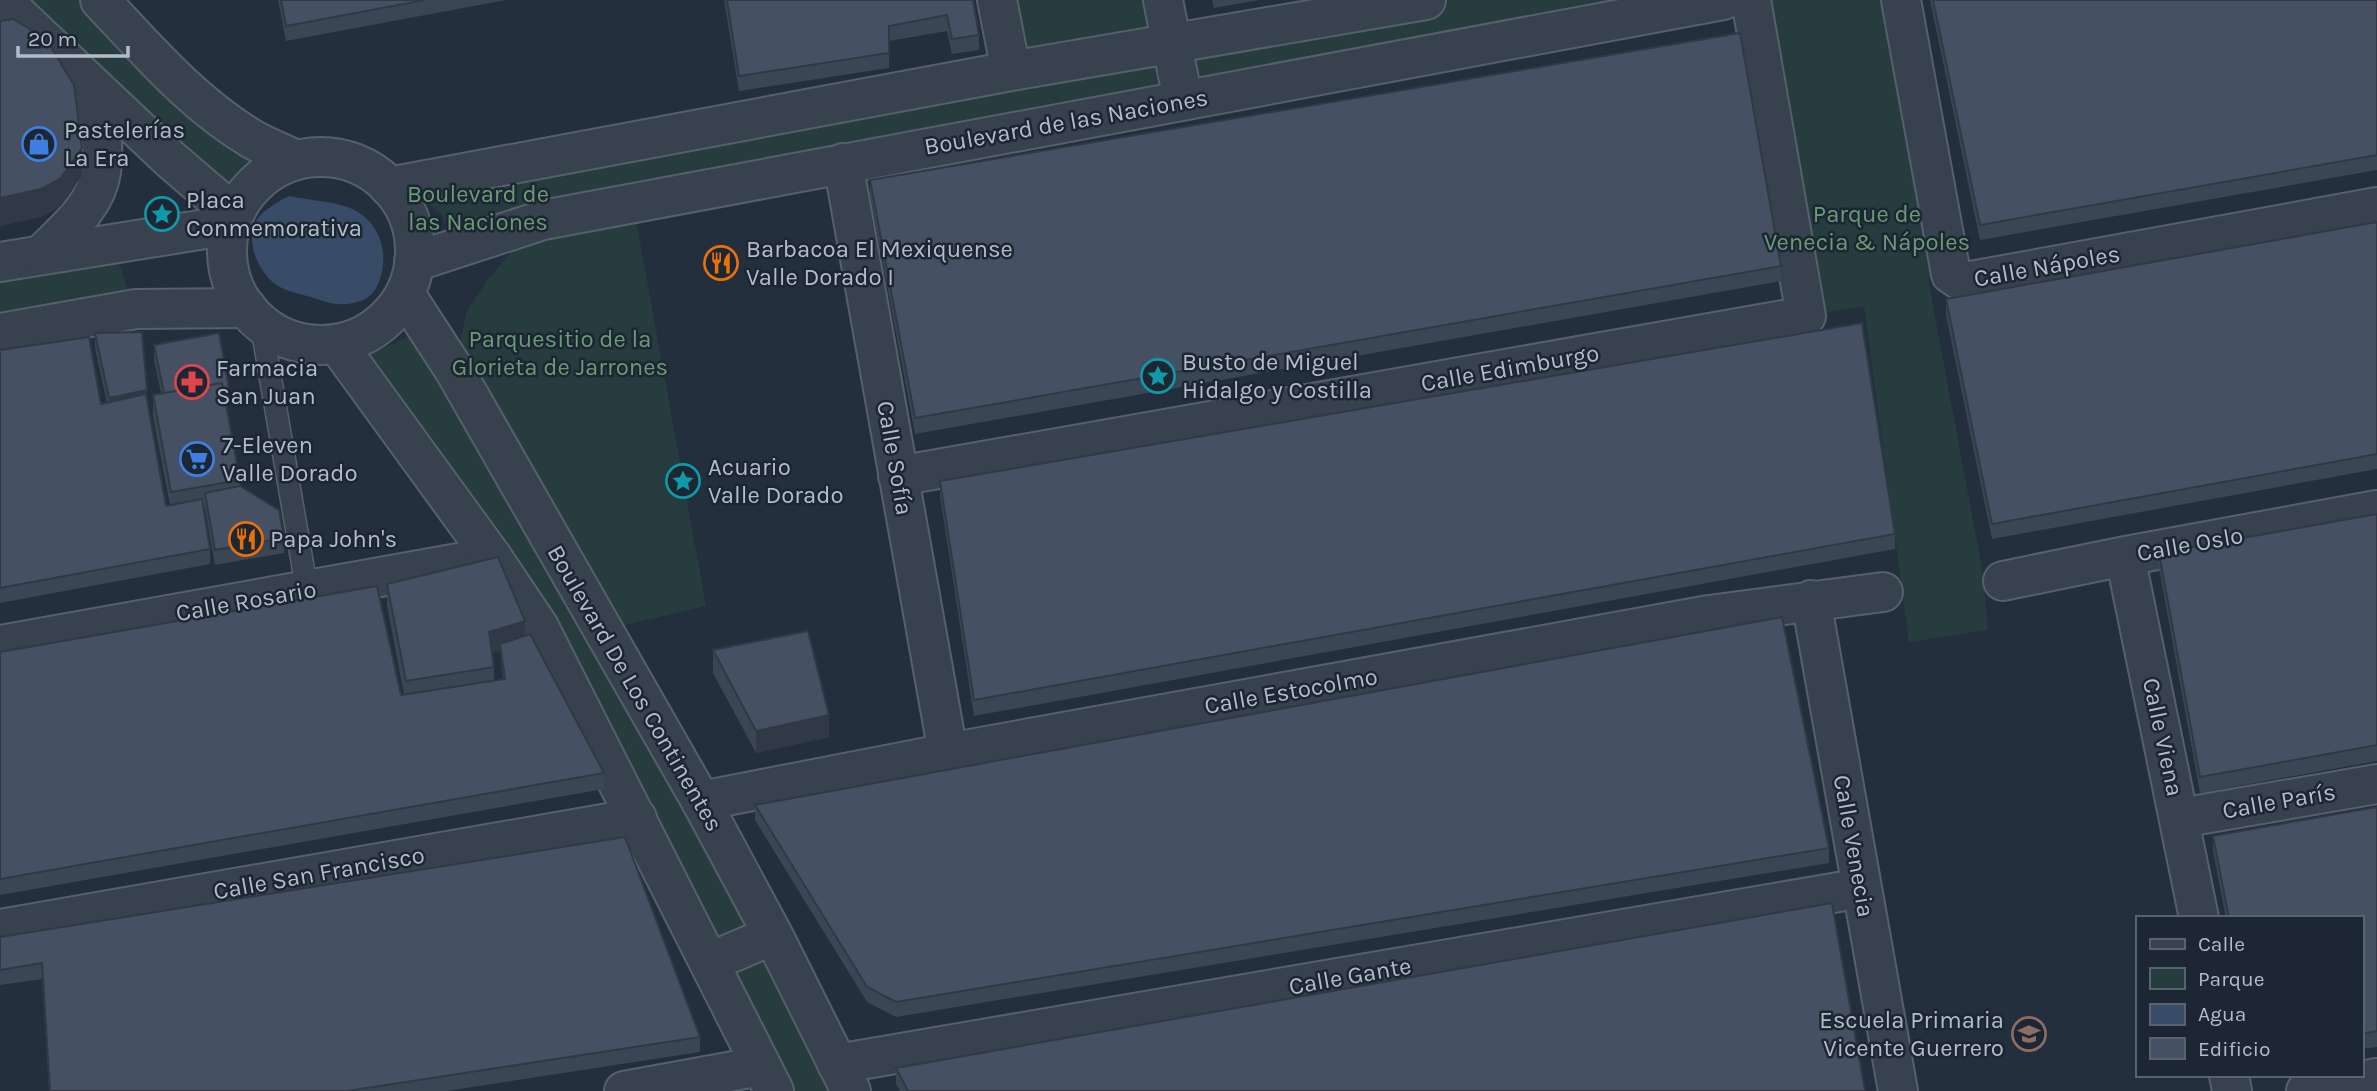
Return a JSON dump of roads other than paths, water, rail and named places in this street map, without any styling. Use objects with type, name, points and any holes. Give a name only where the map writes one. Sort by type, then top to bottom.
[{"type":"street","points":[[2,0],[232,220]]},
{"type":"street","points":[[100,0],[180,86],[254,140],[296,160]]},
{"type":"street","points":[[997,0],[1011,71]]},
{"type":"street","points":[[1163,0],[1183,100]]},
{"type":"street","points":[[389,187],[1011,71],[1426,0]]},
{"type":"street","name":"Boulevard de las Naciones","points":[[409,278],[543,220],[1723,0]]},
{"type":"street","name":"Calle Edimburgo","points":[[898,476],[1806,316],[1751,0]]},
{"type":"street","name":"Calle Nápoles","points":[[1901,0],[1951,274],[1960,281],[2377,207]]},
{"type":"street","points":[[41,255],[74,223],[91,199],[101,174],[102,144],[92,86]]},
{"type":"street","points":[[321,157],[346,160],[370,171],[389,187],[405,209],[413,235],[409,278],[388,317],[364,334],[337,344],[316,345],[297,342],[277,334],[254,316],[233,283],[227,254],[232,220],[244,196],[259,180],[276,168],[296,160],[321,157]]},
{"type":"street","name":"Calle Sofía","points":[[842,163],[948,753]]},
{"type":"street","points":[[0,262],[232,220]]},
{"type":"street","name":"Boulevard De Los Continentes","points":[[409,278],[455,371],[701,801],[773,935],[844,1078]]},
{"type":"street","points":[[0,333],[136,309],[254,316]]},
{"type":"street","points":[[337,344],[492,557],[539,627],[768,1079],[624,1091]]},
{"type":"street","name":"Calle Oslo","points":[[2003,581],[2377,510]]},
{"type":"street","name":"Calle Viena","points":[[2125,556],[2199,916]]},
{"type":"street","name":"Calle Rosario","points":[[0,645],[492,557]]},
{"type":"street","name":"Calle Estocolmo","points":[[701,801],[948,753],[1709,615],[1883,592]]},
{"type":"street","name":"Calle Venecia","points":[[1811,600],[1898,1091]]},
{"type":"street","name":"Calle París","points":[[2180,818],[2377,784]]},
{"type":"street","name":"Calle San Francisco","points":[[0,929],[637,818]]},
{"type":"street","name":"Calle Gante","points":[[844,1078],[1862,888]]},
{"type":"street","points":[[710,962],[773,935]]},
{"type":"street","points":[[2306,1091],[2377,1078]]},
{"type":"lane","points":[[254,316],[307,590]]},
{"type":"water","points":[[289,196],[347,207],[357,211],[372,224],[381,241],[383,261],[379,282],[367,298],[351,303],[328,303],[284,289],[266,275],[253,246],[254,227],[265,211]]},
{"type":"place","name":"Pastelerías La Era","points":[[39,144]]},
{"type":"place","name":"Placa Conmemorativa","points":[[162,214]]},
{"type":"place","name":"Barbacoa El Mexiquense Valle Dorado I","points":[[721,263]]},
{"type":"place","name":"Busto de Miguel Hidalgo y Costilla","points":[[1158,376]]},
{"type":"place","name":"Farmacia San Juan","points":[[192,382]]},
{"type":"place","name":"7-Eleven Valle Dorado","points":[[197,459]]},
{"type":"place","name":"Acuario Valle Dorado","points":[[683,481]]},
{"type":"place","name":"Papa John's","points":[[246,539]]},
{"type":"place","name":"Escuela Primaria Vicente Guerrero","points":[[2029,1034]]},
{"type":"park label","name":"Parque de Venecia & Nápoles","points":[[1867,228]]},
{"type":"park label","name":"Parquesitio de la Glorieta de Jarrones","points":[[560,353]]}]
